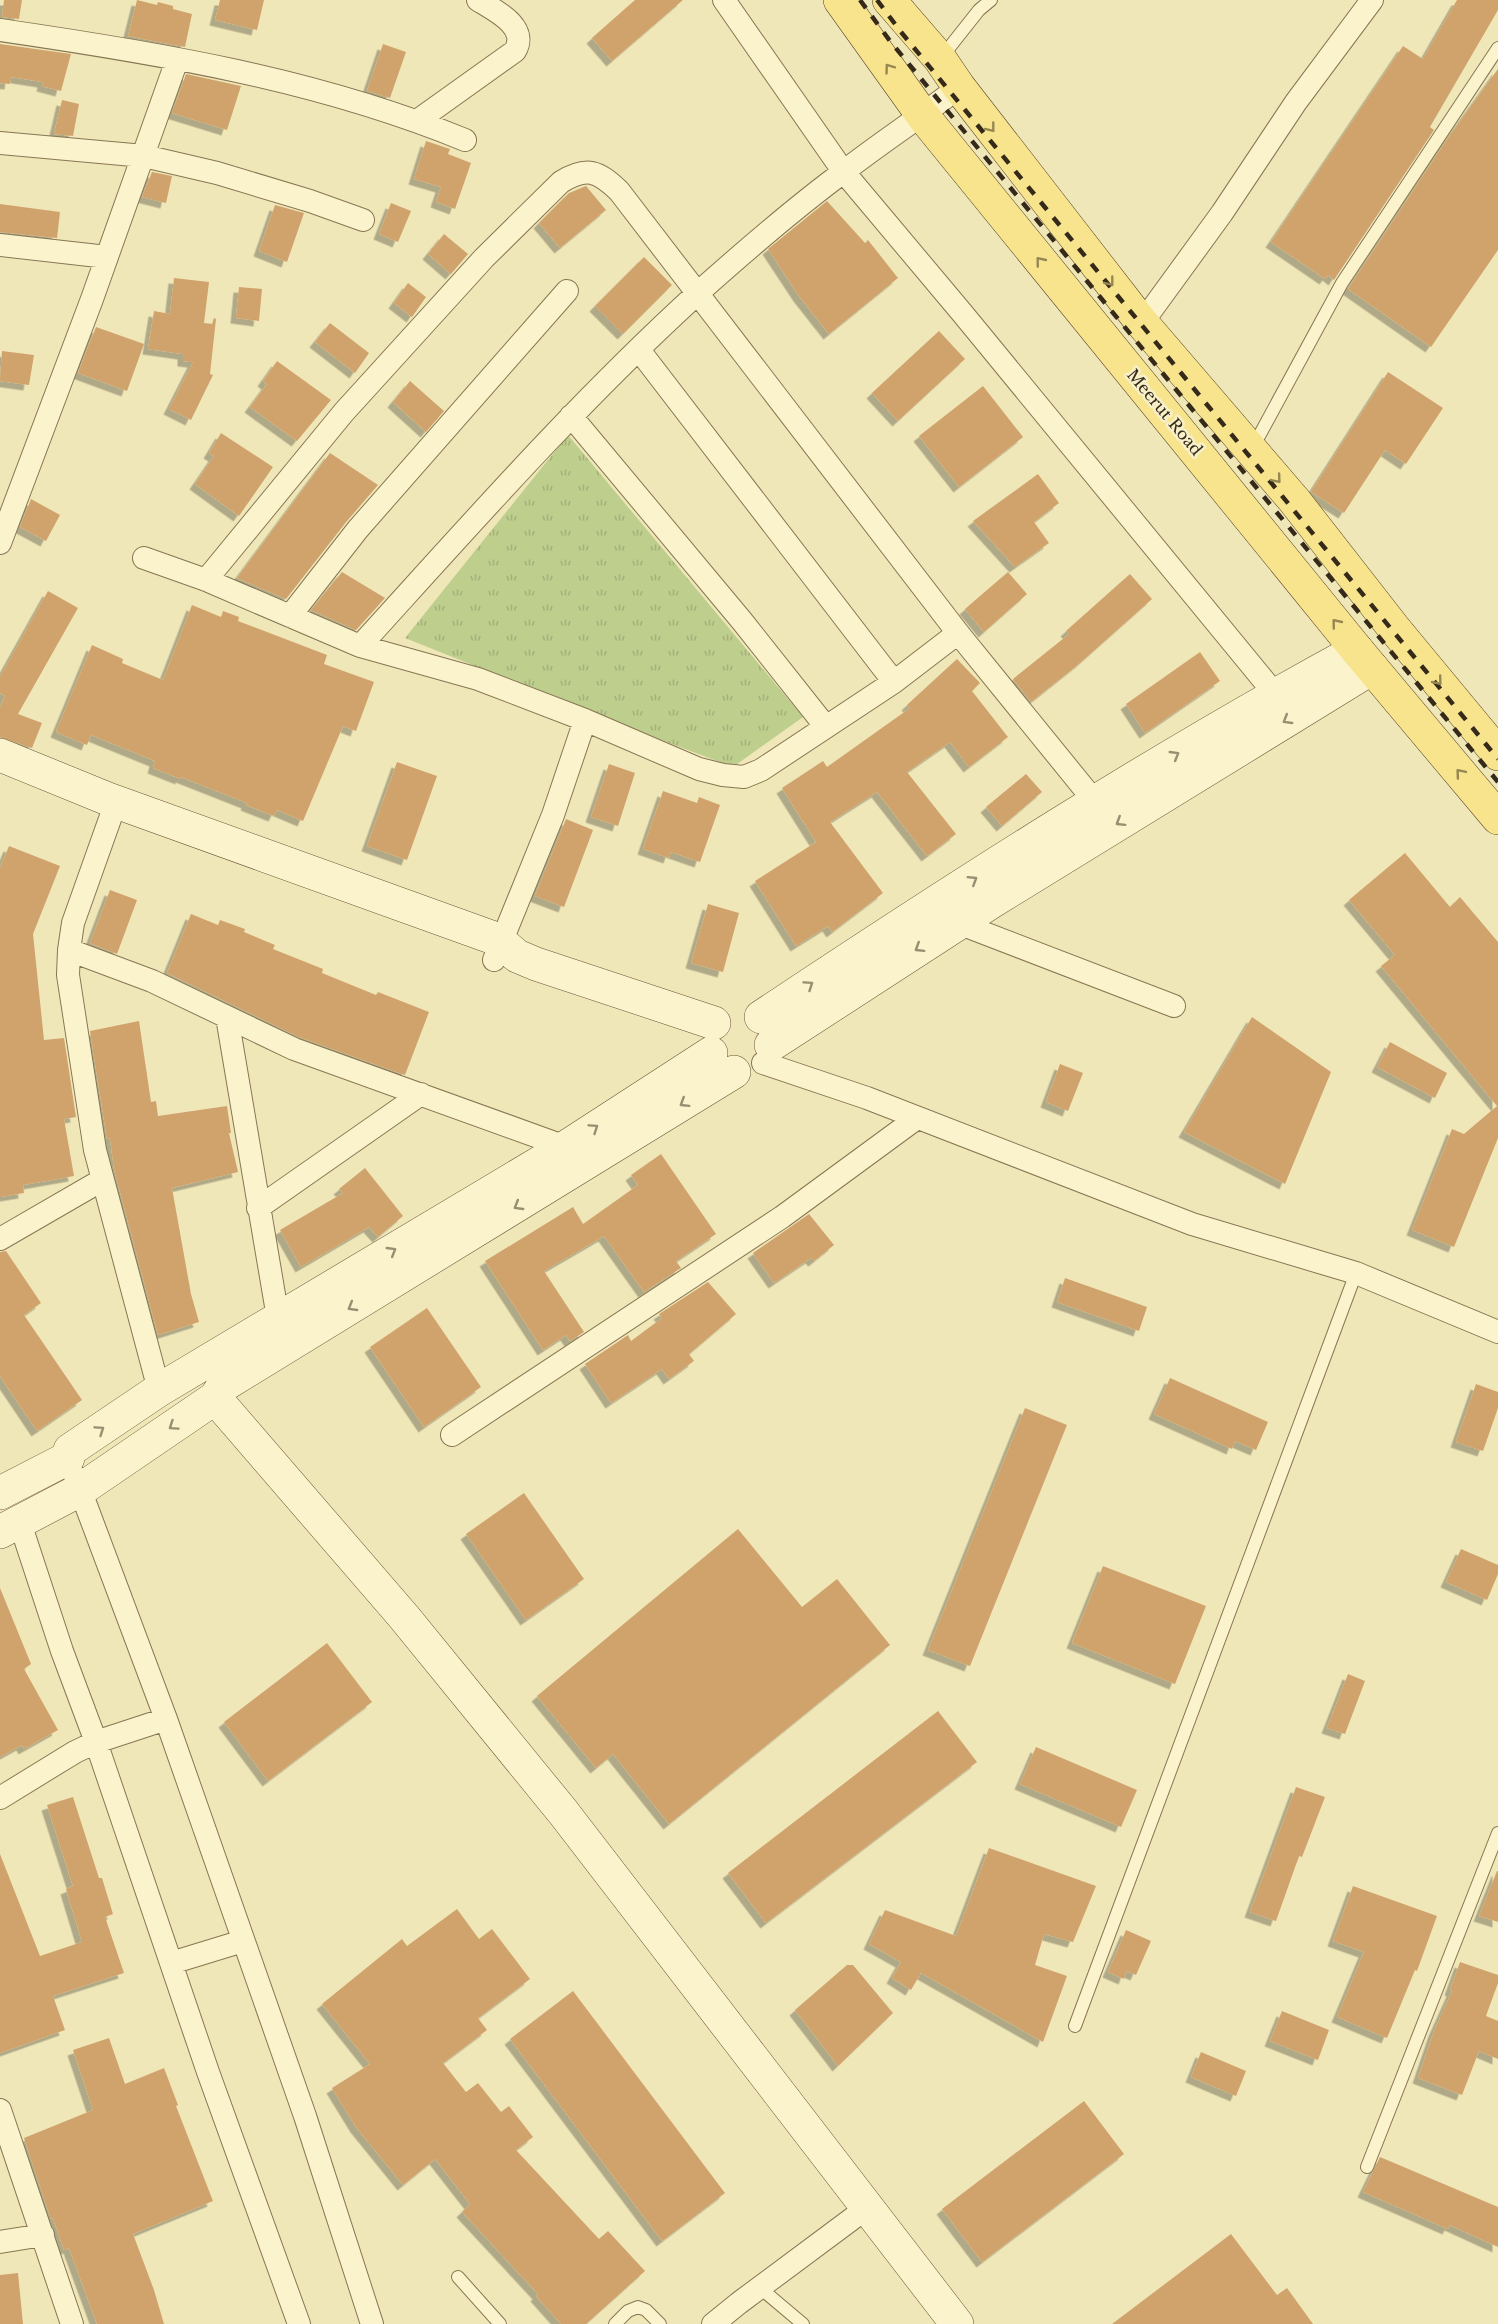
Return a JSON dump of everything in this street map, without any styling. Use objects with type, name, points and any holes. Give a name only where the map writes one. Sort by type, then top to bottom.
[{"type":"main road","name":"Meerut Road","points":[[840,0],[923,116],[1099,335],[1184,435],[1365,659],[1498,818]]},
{"type":"main road","points":[[890,0],[940,59],[959,87],[1142,323],[1294,500],[1498,754]]},
{"type":"main road","points":[[1365,659],[1401,636]]},
{"type":"street","points":[[417,121],[515,51],[519,44],[518,32],[508,21],[478,0]]},
{"type":"street","points":[[724,0],[843,171],[1297,692]]},
{"type":"street","points":[[1142,323],[1222,213],[1296,102],[1372,0]]},
{"type":"street","points":[[0,30],[83,42],[282,80],[381,108],[465,140]]},
{"type":"street","points":[[0,543],[107,257],[177,60]]},
{"type":"street","points":[[360,646],[548,439],[698,293],[843,171],[923,116],[959,87]]},
{"type":"street","points":[[0,143],[144,156],[217,173],[310,201],[363,220]]},
{"type":"street","points":[[206,580],[344,412],[484,258],[546,195],[574,174],[589,172],[604,176],[619,191],[958,633],[1096,803]]},
{"type":"street","points":[[0,245],[107,257]]},
{"type":"street","points":[[290,616],[358,529],[567,291]]},
{"type":"street","points":[[639,350],[894,682]]},
{"type":"street","points":[[571,416],[742,621],[826,727]]},
{"type":"street","points":[[144,558],[206,580],[360,646],[478,680],[585,720],[699,769],[723,776],[744,777],[761,770],[894,682],[958,633]]},
{"type":"street","points":[[299,2324],[171,1963],[96,1742],[62,1651],[9,1526],[80,1490],[215,1398],[224,1386],[742,1045],[871,944],[1096,803],[1297,692],[1365,659]]},
{"type":"street","points":[[372,2324],[305,2116],[166,1719],[68,1458],[70,1450],[159,1390],[566,1147],[958,923],[1297,692]]},
{"type":"street","points":[[504,953],[585,720]]},
{"type":"street","points":[[0,755],[113,810]]},
{"type":"street","points":[[0,773],[470,929],[504,953],[655,1005],[809,1077],[1192,1224],[1356,1273],[1498,1332]]},
{"type":"street","points":[[113,810],[73,923],[68,975],[95,1150],[159,1390]]},
{"type":"street","points":[[958,923],[1174,1006]]},
{"type":"street","points":[[69,950],[152,981],[294,1049],[566,1147]]},
{"type":"street","points":[[227,1017],[278,1318]]},
{"type":"street","points":[[258,1208],[421,1094]]},
{"type":"street","points":[[452,1435],[782,1217],[917,1118]]},
{"type":"street","points":[[0,1239],[102,1180]]},
{"type":"street","points":[[215,1398],[404,1617],[555,1803],[957,2324]]},
{"type":"street","points":[[0,1493],[68,1458]]},
{"type":"street","points":[[0,1798],[75,1752],[96,1742],[166,1719]]},
{"type":"street","points":[[171,1963],[243,1941]]},
{"type":"street","points":[[0,2110],[72,2324]]},
{"type":"street","points":[[713,2324],[759,2287],[868,2207]]},
{"type":"street","points":[[0,2242],[43,2235]]},
{"type":"lane","points":[[940,59],[979,10],[991,0]]},
{"type":"lane","points":[[1251,450],[1342,283],[1498,48]]},
{"type":"lane","points":[[1075,2026],[1356,1273]]},
{"type":"lane","points":[[1367,2167],[1498,1833]]},
{"type":"lane","points":[[458,2277],[500,2324]]},
{"type":"lane","points":[[759,2287],[803,2324]]},
{"type":"lane","points":[[615,2324],[628,2311],[638,2307],[646,2310],[660,2324]]},
{"type":"green space","points":[[568,435],[803,717],[733,767],[405,638]]},
{"type":"building","points":[[4,0],[22,0],[19,19],[2,17]]},
{"type":"building","points":[[137,0],[157,5],[158,2],[192,14],[185,47],[128,36]]},
{"type":"building","points":[[220,0],[264,0],[257,30],[215,20]]},
{"type":"building","points":[[635,0],[683,0],[612,61],[592,38]]},
{"type":"building","points":[[1457,0],[1498,0],[1498,10],[1430,127],[1434,130],[1334,280],[1328,275],[1325,279],[1271,242],[1403,46],[1423,59]]},
{"type":"building","points":[[0,44],[71,54],[61,91],[42,86],[43,82],[11,77],[10,84],[0,83]]},
{"type":"building","points":[[383,44],[406,52],[390,98],[367,91]]},
{"type":"building","points":[[1498,69],[1498,250],[1431,347],[1348,289],[1448,138]]},
{"type":"building","points":[[186,74],[241,86],[227,130],[172,113]]},
{"type":"building","points":[[62,100],[79,104],[73,136],[54,134]]},
{"type":"building","points":[[426,141],[450,149],[448,154],[471,163],[455,209],[436,202],[441,187],[414,179]]},
{"type":"building","points":[[152,172],[172,176],[166,203],[142,197]]},
{"type":"building","points":[[586,186],[606,210],[560,248],[539,223],[569,193]]},
{"type":"building","points":[[827,201],[865,243],[868,240],[898,278],[829,334],[799,296],[768,249]]},
{"type":"building","points":[[391,203],[411,211],[398,242],[379,234]]},
{"type":"building","points":[[0,204],[60,212],[57,238],[0,232]]},
{"type":"building","points":[[275,205],[304,213],[287,262],[259,251]]},
{"type":"building","points":[[444,234],[468,254],[451,274],[428,254]]},
{"type":"building","points":[[644,257],[672,285],[623,334],[595,306]]},
{"type":"building","points":[[174,278],[209,282],[204,323],[212,324],[214,318],[216,319],[210,374],[213,375],[191,420],[169,409],[193,362],[183,361],[183,354],[148,349],[154,311],[170,314]]},
{"type":"building","points":[[408,283],[426,297],[412,317],[394,303]]},
{"type":"building","points":[[239,287],[262,289],[259,321],[236,318]]},
{"type":"building","points":[[330,323],[369,353],[355,373],[315,342]]},
{"type":"building","points":[[96,327],[144,344],[127,391],[78,373]]},
{"type":"building","points":[[939,331],[965,359],[898,421],[872,393]]},
{"type":"building","points":[[2,351],[34,355],[29,385],[0,381]]},
{"type":"building","points":[[277,361],[331,400],[297,441],[250,407],[267,384],[263,381]]},
{"type":"building","points":[[1388,372],[1443,408],[1406,464],[1385,450],[1344,513],[1311,492]]},
{"type":"building","points":[[410,381],[444,411],[426,432],[393,402]]},
{"type":"building","points":[[983,386],[1023,437],[959,487],[919,436]]},
{"type":"building","points":[[221,433],[273,467],[239,516],[195,484],[214,456],[209,453]]},
{"type":"building","points":[[330,453],[378,485],[286,599],[237,578]]},
{"type":"building","points":[[1038,474],[1059,503],[1034,522],[1049,543],[1015,567],[973,521]]},
{"type":"building","points":[[31,499],[60,515],[46,541],[20,527]]},
{"type":"building","points":[[342,572],[385,598],[356,630],[311,610]]},
{"type":"building","points":[[1008,572],[1027,594],[984,632],[965,609]]},
{"type":"building","points":[[1130,574],[1152,599],[1080,663],[1031,702],[1013,679],[1069,634],[1066,631]]},
{"type":"building","points":[[48,591],[78,608],[18,714],[42,723],[32,748],[0,737],[0,707],[5,696],[0,693],[0,677]]},
{"type":"building","points":[[192,605],[221,617],[223,611],[239,617],[238,621],[327,655],[324,664],[374,682],[356,731],[343,726],[303,821],[277,810],[274,816],[246,805],[247,803],[153,768],[155,761],[91,735],[87,745],[56,732],[92,645],[123,659],[122,663],[163,680]]},
{"type":"building","points":[[1200,652],[1220,681],[1145,733],[1126,704]]},
{"type":"building","points":[[957,659],[980,683],[972,691],[1008,737],[969,767],[950,742],[907,772],[956,834],[927,856],[877,792],[830,822],[883,893],[832,932],[828,926],[796,946],[755,881],[816,842],[782,788],[823,761],[827,767],[910,708],[907,705]]},
{"type":"building","points":[[397,762],[437,776],[407,860],[367,846]]},
{"type":"building","points":[[609,764],[635,773],[618,826],[591,817]]},
{"type":"building","points":[[1026,774],[1042,792],[1002,826],[986,807]]},
{"type":"building","points":[[663,791],[697,803],[699,797],[720,805],[700,862],[671,852],[669,858],[643,849]]},
{"type":"building","points":[[566,819],[593,830],[564,907],[535,896]]},
{"type":"building","points":[[9,846],[60,866],[33,934],[44,1040],[64,1038],[76,1117],[64,1119],[74,1176],[23,1185],[24,1193],[0,1197],[0,868]]},
{"type":"building","points":[[1405,853],[1450,907],[1460,897],[1498,942],[1498,1138],[1454,1247],[1412,1230],[1452,1129],[1464,1134],[1497,1106],[1381,966],[1395,955],[1349,900]]},
{"type":"building","points":[[110,890],[137,900],[117,954],[90,943]]},
{"type":"building","points":[[708,904],[739,913],[723,972],[691,963]]},
{"type":"building","points":[[191,914],[218,925],[220,920],[245,929],[244,932],[275,945],[273,949],[323,969],[322,973],[376,995],[378,992],[429,1012],[405,1075],[299,1037],[167,973]]},
{"type":"building","points":[[1252,1017],[1331,1072],[1285,1184],[1184,1132]]},
{"type":"building","points":[[139,1021],[151,1102],[156,1101],[158,1116],[227,1106],[231,1133],[229,1133],[238,1172],[172,1188],[191,1294],[199,1322],[158,1335],[114,1169],[110,1138],[107,1139],[90,1031]]},
{"type":"building","points":[[1390,1042],[1447,1073],[1435,1098],[1377,1067]]},
{"type":"building","points":[[1060,1064],[1083,1073],[1068,1111],[1046,1102]]},
{"type":"building","points":[[661,1154],[716,1234],[676,1261],[681,1268],[644,1292],[604,1236],[544,1271],[584,1332],[570,1341],[566,1335],[543,1350],[485,1261],[573,1207],[583,1224],[638,1185],[631,1175]]},
{"type":"building","points":[[365,1168],[403,1216],[378,1237],[369,1227],[301,1267],[280,1230],[343,1193],[339,1189]]},
{"type":"building","points":[[809,1214],[834,1245],[814,1261],[811,1258],[774,1283],[753,1253]]},
{"type":"building","points":[[6,1251],[41,1303],[24,1315],[82,1400],[37,1431],[0,1376],[0,1252]]},
{"type":"building","points":[[1065,1278],[1147,1307],[1139,1331],[1057,1302]]},
{"type":"building","points":[[708,1282],[736,1314],[689,1354],[694,1361],[669,1379],[662,1369],[611,1403],[585,1364],[628,1335],[631,1341],[662,1318],[659,1314]]},
{"type":"building","points":[[427,1308],[481,1387],[424,1427],[370,1347]]},
{"type":"building","points":[[1170,1378],[1268,1422],[1256,1450],[1235,1441],[1232,1449],[1154,1414]]},
{"type":"building","points":[[1476,1384],[1498,1392],[1498,1408],[1483,1451],[1456,1442]]},
{"type":"building","points":[[1025,1408],[1067,1425],[970,1666],[928,1650]]},
{"type":"building","points":[[524,1493],[584,1579],[526,1620],[466,1534]]},
{"type":"building","points":[[738,1529],[802,1607],[837,1579],[890,1645],[669,1824],[613,1754],[596,1768],[537,1696]]},
{"type":"building","points":[[1461,1549],[1498,1565],[1498,1574],[1487,1600],[1446,1582]]},
{"type":"building","points":[[1103,1566],[1206,1606],[1175,1684],[1072,1643]]},
{"type":"building","points":[[0,1588],[31,1664],[24,1669],[58,1730],[24,1749],[22,1745],[0,1757]]},
{"type":"building","points":[[327,1643],[372,1702],[268,1781],[224,1722]]},
{"type":"building","points":[[1348,1674],[1365,1681],[1345,1734],[1327,1728]]},
{"type":"building","points":[[938,1711],[977,1762],[766,1923],[728,1873]]},
{"type":"building","points":[[1036,1747],[1137,1790],[1121,1827],[1020,1784]]},
{"type":"building","points":[[1296,1787],[1325,1797],[1302,1857],[1299,1856],[1276,1921],[1250,1912]]},
{"type":"building","points":[[73,1797],[113,1914],[105,1917],[124,1973],[53,1996],[65,2030],[0,2053],[0,1854],[40,1956],[82,1942],[66,1889],[73,1886],[47,1805]]},
{"type":"building","points":[[989,1848],[1096,1886],[1073,1942],[1044,1934],[1035,1965],[1067,1976],[1043,2042],[921,1973],[911,1990],[892,1978],[901,1962],[869,1944],[885,1910],[956,1936]]},
{"type":"building","points":[[1498,1871],[1498,1922],[1479,1916]]},
{"type":"building","points":[[1353,1886],[1437,1916],[1417,1971],[1415,1970],[1387,2038],[1337,2017],[1364,1952],[1333,1941]]},
{"type":"building","points":[[457,1909],[479,1939],[492,1929],[530,1979],[478,2018],[487,2030],[443,2063],[466,2092],[478,2083],[501,2112],[509,2106],[533,2137],[516,2150],[599,2239],[608,2231],[645,2271],[586,2324],[561,2324],[536,2296],[538,2294],[462,2212],[470,2204],[435,2159],[403,2185],[356,2127],[332,2088],[370,2064],[322,2004],[402,1939],[407,1946]]},
{"type":"building","points":[[1126,1930],[1151,1941],[1136,1975],[1127,1971],[1124,1979],[1108,1972]]},
{"type":"building","points":[[1460,1962],[1498,1975],[1498,1983],[1486,2016],[1498,2021],[1498,2059],[1479,2051],[1462,2095],[1418,2078],[1434,2031],[1452,1991],[1450,1990]]},
{"type":"building","points":[[847,1965],[853,1965],[893,2013],[838,2066],[795,2010]]},
{"type":"building","points":[[573,1991],[725,2193],[662,2241],[510,2039]]},
{"type":"building","points":[[1282,2011],[1329,2030],[1318,2060],[1270,2041]]},
{"type":"building","points":[[109,2038],[125,2084],[164,2068],[178,2105],[176,2106],[213,2201],[133,2234],[164,2324],[97,2324],[69,2248],[64,2250],[53,2218],[51,2219],[24,2138],[93,2110],[73,2050]]},
{"type":"building","points":[[1201,2052],[1246,2071],[1236,2096],[1191,2077]]},
{"type":"building","points":[[1084,2101],[1124,2154],[982,2262],[942,2209]]},
{"type":"building","points":[[1380,2157],[1498,2207],[1498,2247],[1450,2225],[1448,2229],[1363,2192]]},
{"type":"building","points":[[1231,2234],[1277,2295],[1287,2288],[1313,2324],[1112,2324]]},
{"type":"building","points":[[18,2273],[23,2324],[0,2324],[0,2275]]},
{"type":"railway","points":[[860,0],[890,41],[1498,782]]},
{"type":"railway","points":[[877,0],[1498,759]]}]
